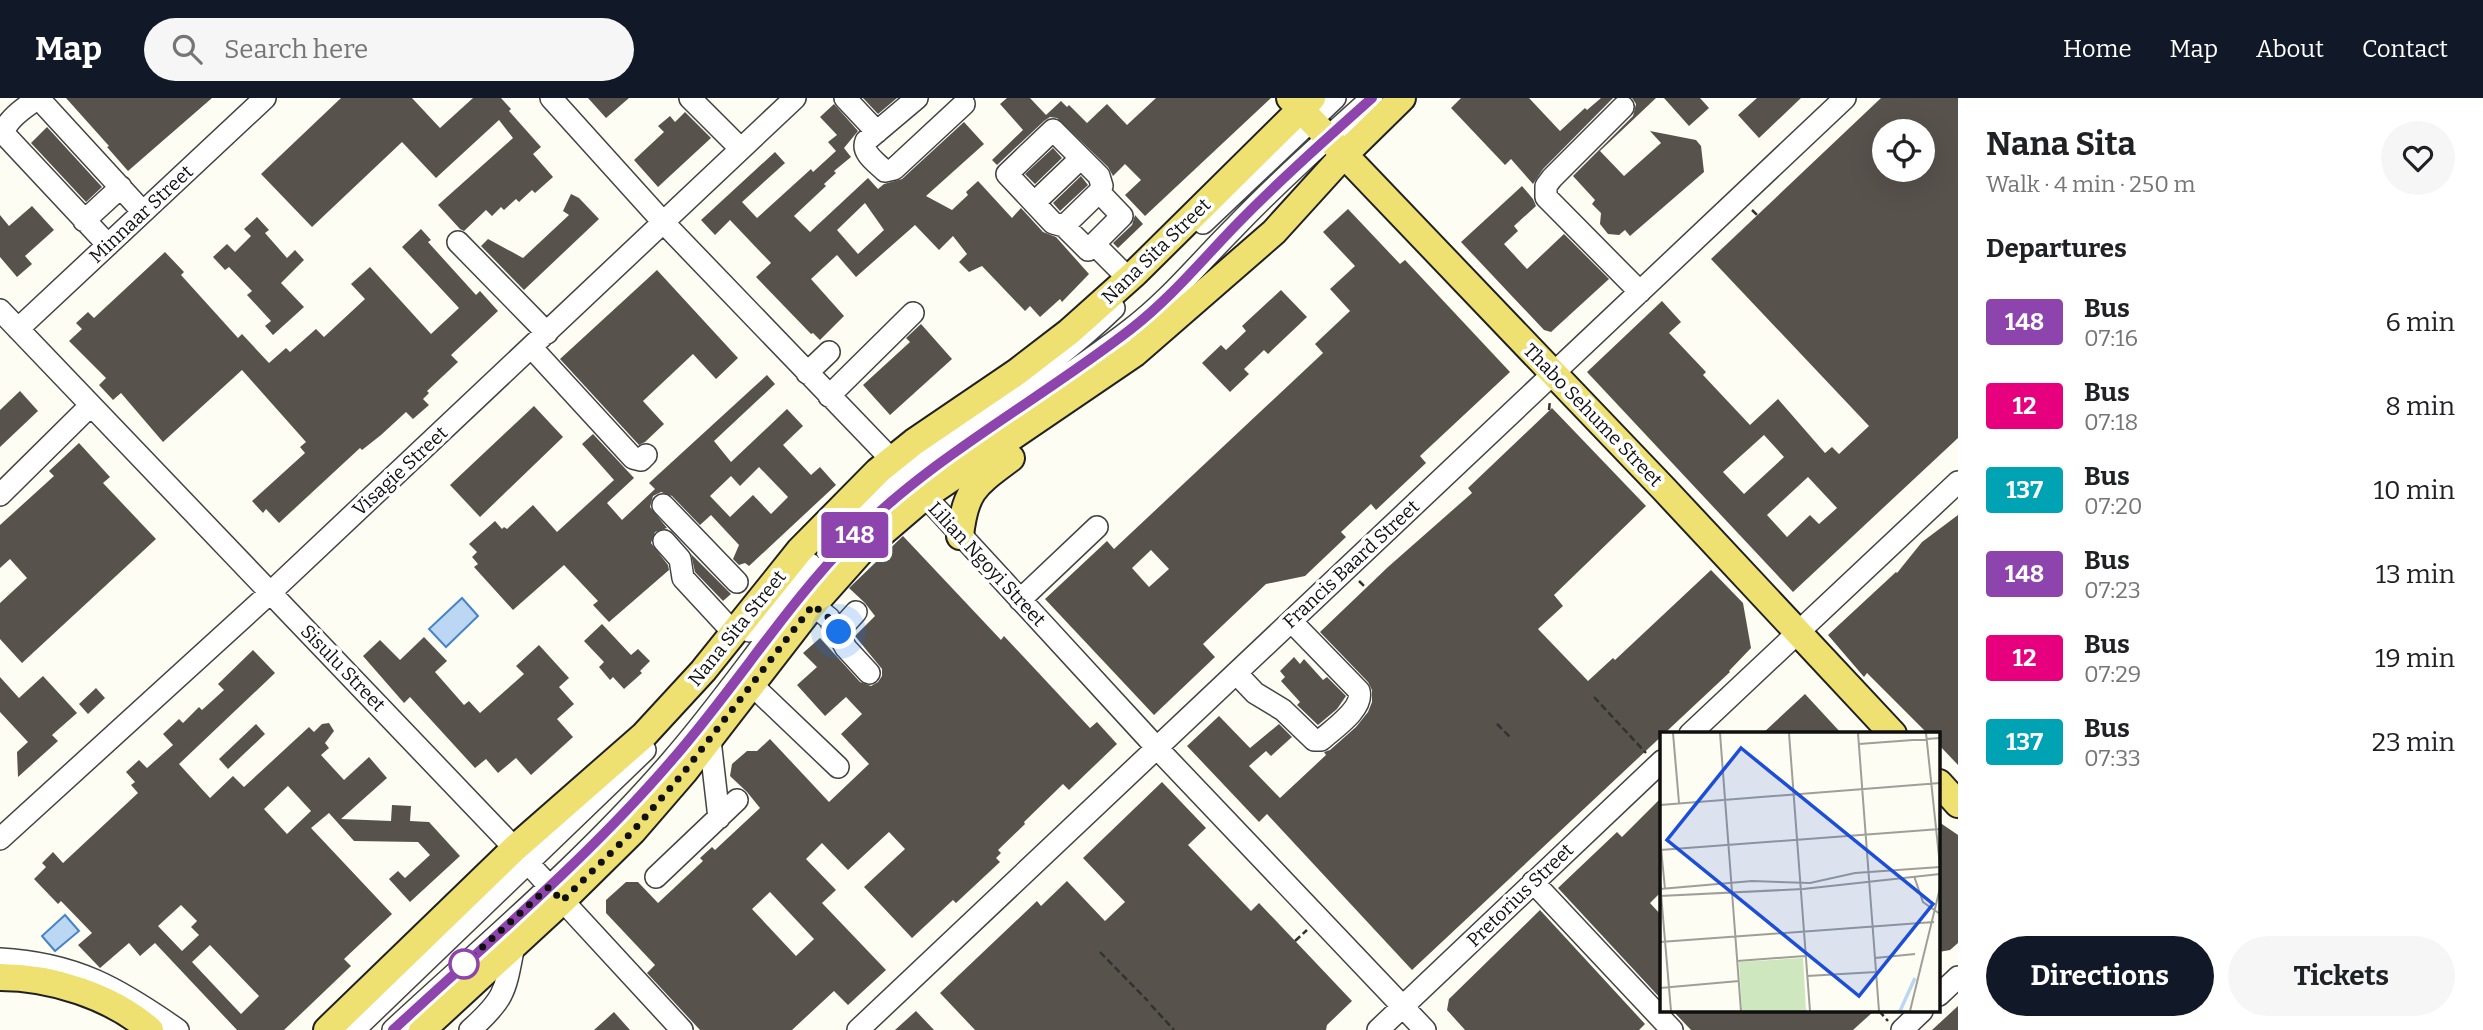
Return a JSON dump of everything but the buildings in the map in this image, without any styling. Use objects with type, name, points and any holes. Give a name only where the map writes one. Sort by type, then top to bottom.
[{"type":"main road","name":"Nana Sita Street","points":[[422,1030],[514,946],[556,894],[633,831],[710,740],[813,605],[862,550],[908,478],[1048,350],[1314,119],[1402,98]]},
{"type":"main road","name":"Nana Sita Street","points":[[327,1030],[521,856],[644,734],[686,691],[800,550],[908,478],[1135,353],[1274,232],[1314,119]]},
{"type":"main road","name":"Thabo Sehume Street","points":[[1314,119],[1891,732]]},
{"type":"main road","points":[[960,536],[962,511],[973,489],[1068,417],[1135,353]]},
{"type":"main road","points":[[0,977],[21,978],[78,991],[124,1012],[150,1030]]},
{"type":"street","name":"Minnaar Street","points":[[18,329],[264,98]]},
{"type":"street","name":"Lilian Ngoyi Street","points":[[551,98],[663,222],[908,478],[1156,747],[1425,1030]]},
{"type":"street","points":[[690,98],[741,149]]},
{"type":"street","name":"Visagie Street","points":[[0,839],[271,592],[795,98]]},
{"type":"street","points":[[845,98],[877,132]]},
{"type":"street","points":[[917,98],[866,141],[865,151],[885,171],[890,172],[964,104]]},
{"type":"street","points":[[354,1030],[521,856],[652,743],[698,695],[749,631],[825,547],[1088,333],[1335,98]]},
{"type":"street","points":[[393,1030],[556,894],[673,759],[764,642],[852,538],[908,478],[1147,316],[1182,284],[1254,207],[1314,119],[1372,98]]},
{"type":"street","name":"Francis Baard Street","points":[[858,1030],[1845,98]]},
{"type":"street","points":[[107,245],[6,136],[4,131],[13,119],[36,100],[41,101],[143,212]]},
{"type":"street","points":[[1623,107],[1552,178],[1546,186],[1546,197],[1640,292]]},
{"type":"street","points":[[1064,226],[1099,192],[1102,181],[1053,130],[1007,174],[1053,223],[1064,226],[1088,250],[1122,216],[1099,192]]},
{"type":"street","points":[[1034,203],[1081,158]]},
{"type":"street","points":[[84,221],[121,187]]},
{"type":"street","points":[[458,242],[633,458],[641,460],[646,455]]},
{"type":"street","points":[[1094,244],[1129,279]]},
{"type":"street","name":"Sisulu Street","points":[[0,310],[271,592],[682,1030]]},
{"type":"street","points":[[829,396],[913,313]]},
{"type":"street","points":[[807,373],[829,352]]},
{"type":"street","points":[[0,495],[90,406]]},
{"type":"street","points":[[1692,732],[1958,482]]},
{"type":"street","points":[[663,505],[737,582]]},
{"type":"street","points":[[1020,600],[1097,527]]},
{"type":"street","points":[[680,559],[696,540]]},
{"type":"street","points":[[664,541],[680,559],[683,578],[733,632]]},
{"type":"street","points":[[813,605],[829,618],[846,648],[869,673]]},
{"type":"street","points":[[838,632],[856,612]]},
{"type":"street","points":[[1236,673],[1255,693],[1283,710],[1314,740],[1321,740],[1330,732],[1359,701],[1359,691],[1291,621]]},
{"type":"street","points":[[751,684],[838,767]]},
{"type":"street","points":[[710,740],[719,818]]},
{"type":"street","name":"Pretorius Street","points":[[1378,1030],[1660,763]]},
{"type":"street","points":[[656,877],[737,800]]},
{"type":"street","points":[[1534,882],[1672,1030]]},
{"type":"street","points":[[470,1030],[499,1003],[506,988],[514,946]]},
{"type":"street","points":[[0,959],[55,967],[108,984],[178,1030]]},
{"type":"street","points":[[0,969],[59,975],[77,980],[121,999],[164,1030]]},
{"type":"street","points":[[1940,994],[1958,977]]},
{"type":"street","points":[[1902,1030],[1921,1012]]},
{"type":"path","points":[[1594,697],[1660,763]]},
{"type":"path","points":[[1497,724],[1510,737]]},
{"type":"path","points":[[1100,952],[1147,1001]]},
{"type":"path","points":[[1151,1005],[1174,1030]]},
{"type":"water","points":[[462,598],[478,616],[446,647],[429,629]]},
{"type":"water","points":[[65,915],[79,931],[55,951],[42,936]]},
{"type":"bus line","name":"148","points":[[393,1030],[549,887],[619,817],[673,759],[764,642],[852,538],[936,467],[1046,391],[1147,316],[1190,276],[1254,207],[1372,98]]},
{"type":"route","points":[[464,964],[549,887],[562,901],[633,831],[710,740],[813,605],[829,618],[839,632]]}]
